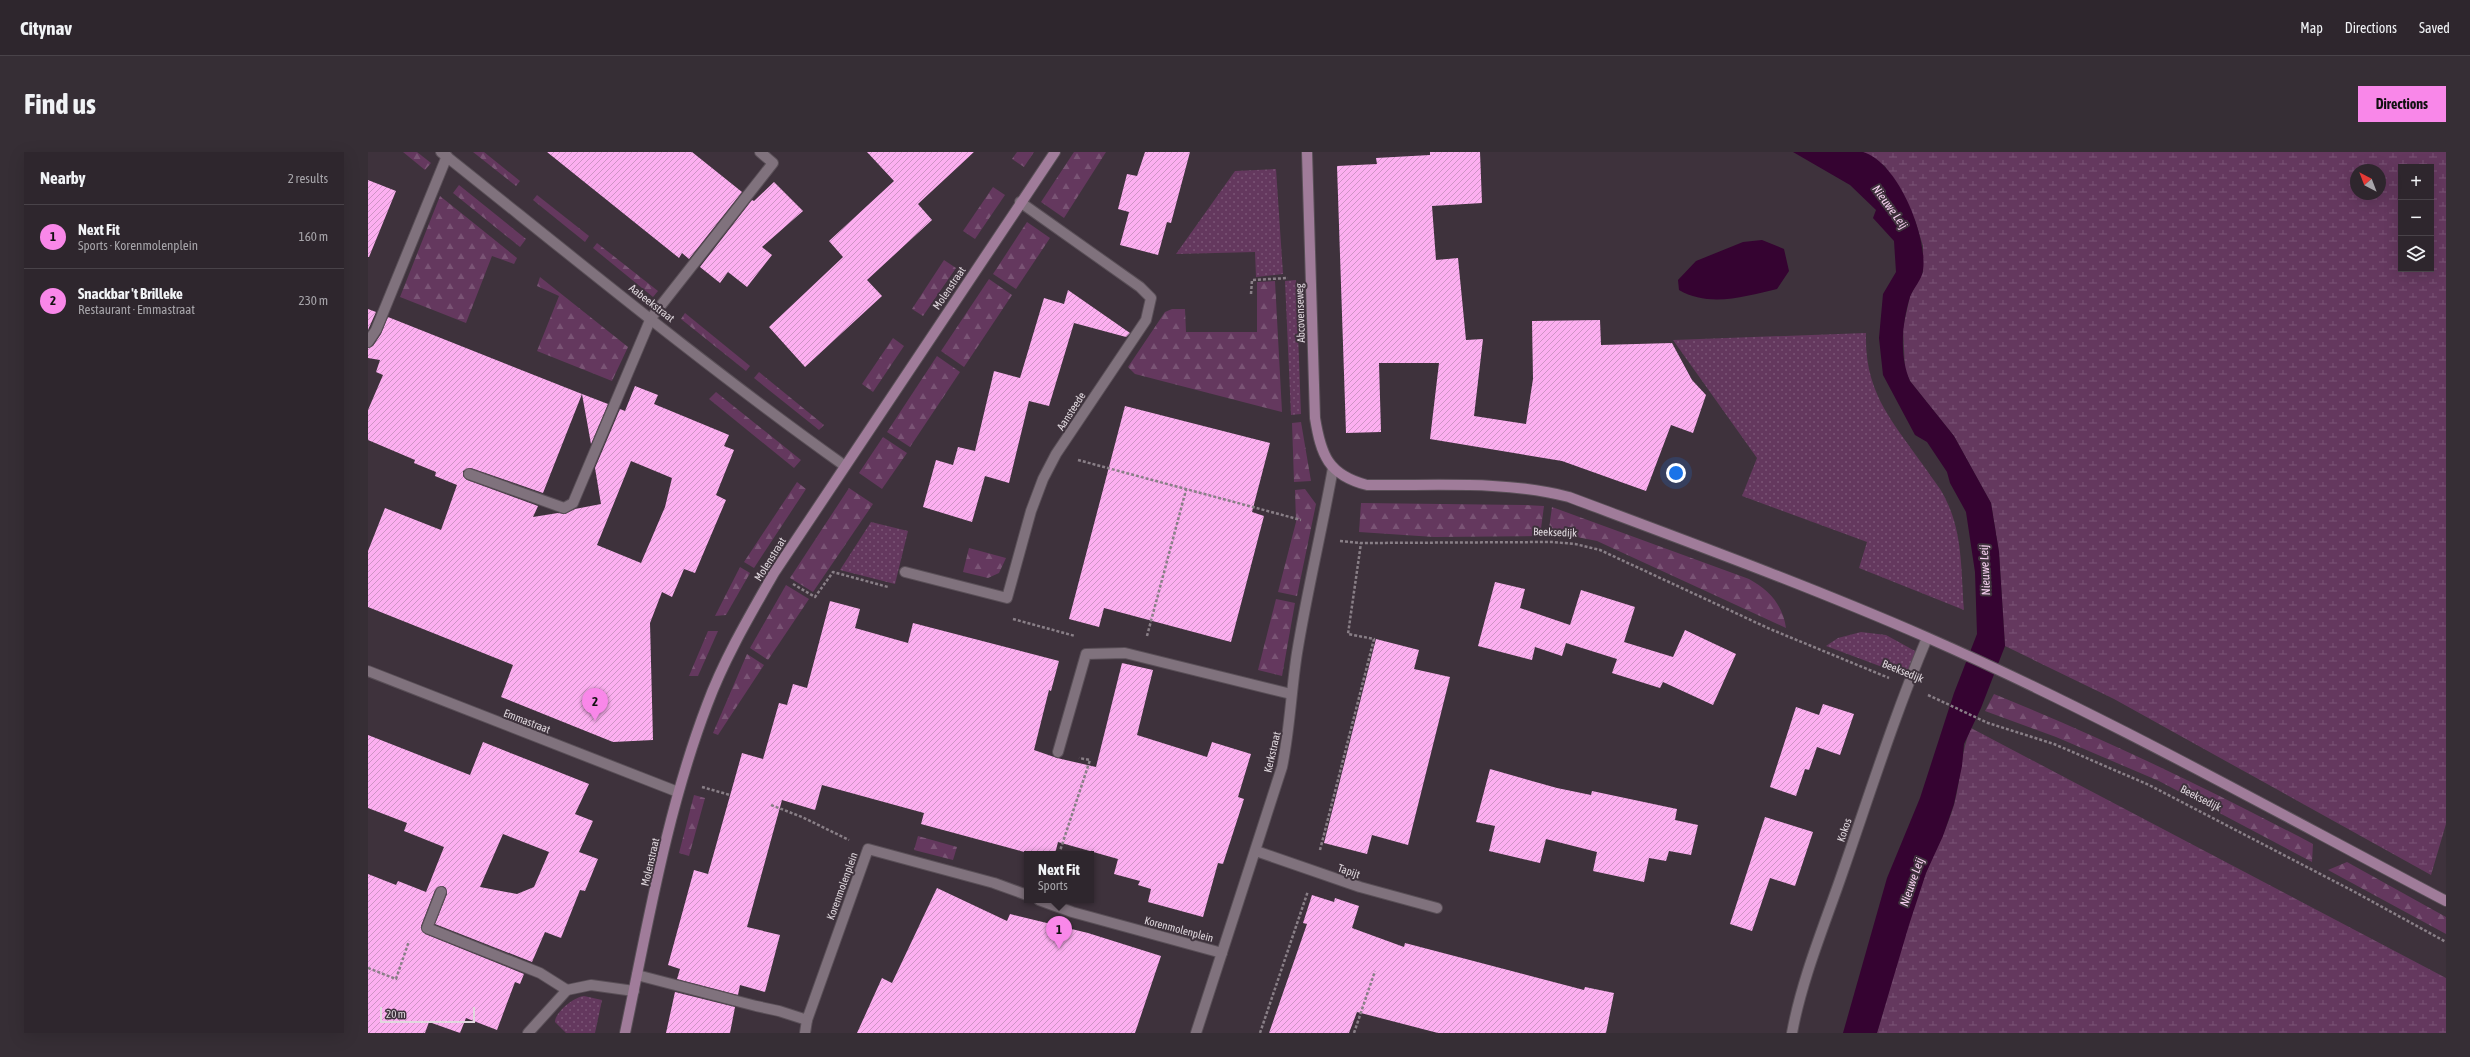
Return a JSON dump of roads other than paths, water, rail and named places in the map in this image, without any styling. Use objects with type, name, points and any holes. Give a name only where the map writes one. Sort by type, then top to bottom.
[{"type":"street","points":[[469,474],[564,508],[573,503],[651,318],[773,164],[760,152]]},
{"type":"street","name":"Molenstraat","points":[[625,1033],[681,781],[707,703],[746,621],[774,573],[1020,202],[1055,152]]},
{"type":"street","name":"Abcovenseweg","points":[[1307,152],[1316,418],[1320,445],[1333,468]]},
{"type":"street","name":"Aabeekstraat","points":[[368,342],[376,330],[444,154],[792,428],[845,466]]},
{"type":"street","name":"Aansteede","points":[[905,572],[1007,598],[1031,511],[1043,479],[1056,454],[1146,320],[1151,298],[1140,287],[1020,202]]},
{"type":"street","name":"Kerkstraat","points":[[1196,1033],[1256,851],[1282,766],[1289,732],[1291,694],[1298,642],[1333,468]]},
{"type":"street","name":"Beeksedijk","points":[[1333,468],[1349,480],[1366,485],[1507,488],[1546,491],[1569,497],[1775,574],[1927,638],[2016,679],[2317,832],[2446,901]]},
{"type":"street","name":"Kokos","points":[[1792,1033],[1810,965],[1911,687],[1927,638]]},
{"type":"street","points":[[1058,752],[1086,654],[1125,653],[1291,694]]},
{"type":"street","name":"Emmastraat","points":[[368,671],[678,792]]},
{"type":"street","name":"Korenmolenplein","points":[[806,1033],[807,1020],[868,849],[994,883],[1024,895]]},
{"type":"street","name":"Tapijt","points":[[1256,851],[1360,887],[1437,908]]},
{"type":"street","points":[[441,892],[427,928],[540,973],[567,990]]},
{"type":"street","name":"Korenmolenplein","points":[[1047,903],[1072,912],[1222,953]]},
{"type":"street","points":[[637,975],[779,1011],[807,1020]]},
{"type":"street","points":[[528,1033],[567,990],[591,984],[634,991]]},
{"type":"water","name":"Nieuwe Leij","points":[[1793,152],[1863,152],[1876,159],[1888,170],[1899,185],[1908,202],[1921,239],[1923,270],[1919,281],[1913,290],[1907,307],[1903,339],[1904,361],[1910,381],[1954,436],[1991,503],[1999,552],[2005,646],[1981,708],[1964,744],[1962,766],[1954,804],[1943,836],[1926,873],[1877,1033],[1843,1033],[1887,878],[1920,798],[1954,693],[1977,634],[1975,572],[1966,512],[1950,483],[1947,472],[1927,442],[1915,435],[1883,375],[1879,338],[1883,294],[1896,272],[1894,241],[1873,218],[1876,210],[1850,185]]},
{"type":"water","points":[[1762,240],[1784,249],[1789,271],[1777,289],[1728,299],[1703,298],[1679,290],[1678,280],[1696,261],[1743,242]]},
{"type":"place","name":"Snackbar 't Brilleke","points":[[595,721]]},
{"type":"place","name":"Next Fit","points":[[1059,949]]}]
